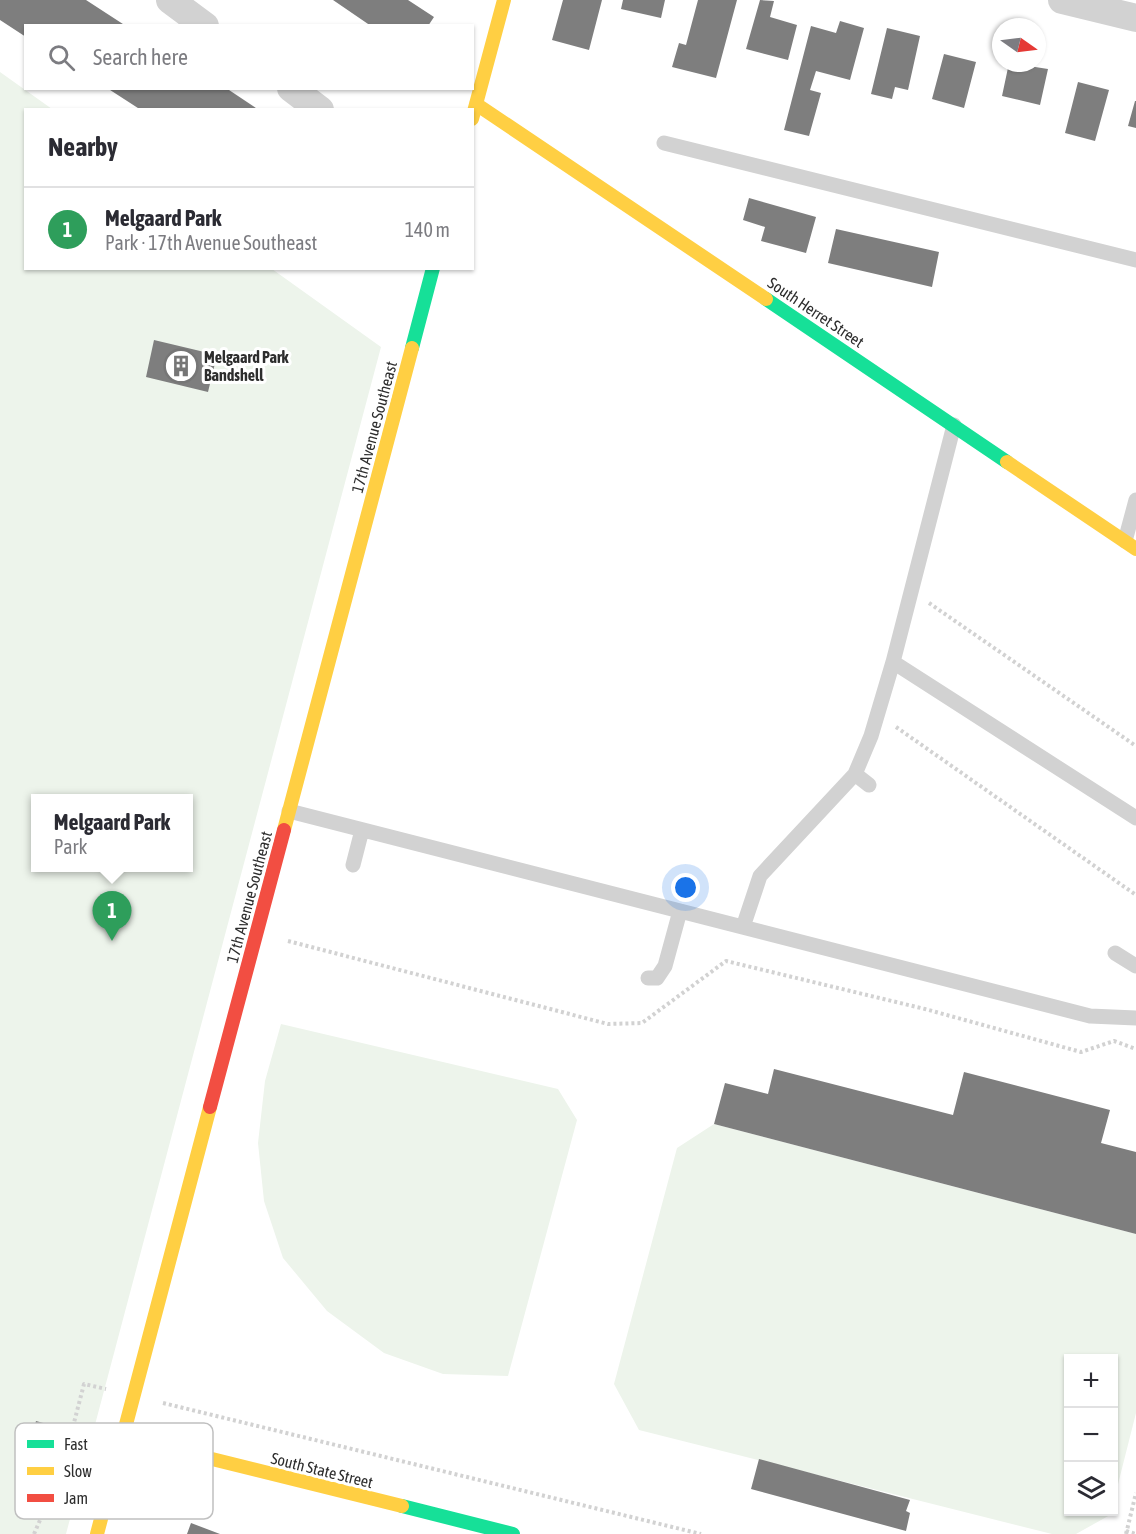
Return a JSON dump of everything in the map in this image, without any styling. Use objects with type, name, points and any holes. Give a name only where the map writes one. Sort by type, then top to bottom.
[{"type":"street","points":[[170,0],[202,24]]},
{"type":"street","points":[[474,112],[504,0]]},
{"type":"street","points":[[1062,0],[1136,18]]},
{"type":"street","points":[[294,90],[317,108]]},
{"type":"street","name":"South Herret Street","points":[[476,104],[954,424],[1130,545]]},
{"type":"street","name":"17th Avenue Southeast","points":[[127,1423],[432,270]]},
{"type":"street","name":"South State Street","points":[[213,1459],[513,1534]]},
{"type":"street","name":"17th Avenue Southeast","points":[[97,1534],[101,1519]]},
{"type":"lane","points":[[664,143],[1136,260]]},
{"type":"lane","points":[[743,927],[760,876],[855,774],[878,715],[893,662],[954,424]]},
{"type":"lane","points":[[1130,545],[1136,500]]},
{"type":"lane","points":[[893,662],[1136,818]]},
{"type":"lane","points":[[855,774],[869,785]]},
{"type":"lane","points":[[289,811],[1090,1016],[1136,1018]]},
{"type":"lane","points":[[353,865],[362,830]]},
{"type":"lane","points":[[648,978],[657,978],[665,966],[680,911]]},
{"type":"lane","points":[[1115,953],[1136,966]]},
{"type":"path","points":[[911,591],[1136,746]]},
{"type":"path","points":[[878,715],[1136,895]]},
{"type":"path","points":[[288,941],[608,1024],[642,1023],[726,962],[925,1009],[1081,1052],[1114,1041],[1136,1049]]},
{"type":"path","points":[[1136,1493],[1126,1533],[1136,1534]]},
{"type":"shaded area","points":[[0,72],[51,108],[24,108],[24,270],[273,270],[381,347],[95,1423],[15,1423],[15,1519],[70,1519],[66,1534],[0,1534]]},
{"type":"shaded area","points":[[281,1024],[558,1089],[577,1120],[508,1376],[443,1374],[384,1353],[327,1311],[283,1258],[264,1201],[258,1143],[265,1081]]},
{"type":"shaded area","points":[[714,1124],[1136,1234],[1136,1413],[1118,1484],[1118,1354],[1064,1354],[1064,1516],[1108,1516],[1076,1534],[1052,1534],[639,1430],[614,1384],[677,1148]]},
{"type":"building","points":[[0,0],[86,0],[123,24],[24,24],[24,36],[0,20]]},
{"type":"building","points":[[333,0],[408,0],[434,17],[429,24],[368,24]]},
{"type":"building","points":[[563,0],[602,0],[589,50],[552,40]]},
{"type":"building","points":[[623,0],[665,0],[661,18],[621,9]]},
{"type":"building","points":[[698,0],[737,0],[716,78],[672,67],[679,43],[686,45]]},
{"type":"building","points":[[760,0],[774,1],[770,17],[797,25],[788,60],[746,49]]},
{"type":"building","points":[[840,21],[864,28],[850,80],[816,71],[810,90],[821,93],[809,136],[784,130],[811,26],[836,33]]},
{"type":"building","points":[[887,28],[920,36],[908,90],[895,87],[892,99],[871,94]]},
{"type":"building","points":[[944,54],[976,62],[964,108],[932,99]]},
{"type":"building","points":[[1046,69],[1048,69],[1040,105],[1002,96],[1007,72],[1046,72]]},
{"type":"building","points":[[1078,82],[1109,90],[1095,141],[1065,133]]},
{"type":"building","points":[[110,90],[229,90],[256,108],[138,108]]},
{"type":"building","points":[[1136,101],[1136,128],[1128,126]]},
{"type":"building","points":[[749,198],[816,217],[806,253],[761,241],[765,227],[743,220]]},
{"type":"building","points":[[836,229],[939,252],[932,287],[828,263]]},
{"type":"building","name":"Melgaard Park Bandshell","points":[[154,340],[217,355],[208,392],[146,377]]},
{"type":"building","points":[[774,1069],[953,1115],[964,1072],[1110,1110],[1101,1143],[1136,1152],[1136,1234],[714,1124],[725,1083],[768,1094]]},
{"type":"building","points":[[759,1459],[910,1500],[906,1511],[910,1513],[906,1531],[751,1489]]},
{"type":"building","points":[[191,1523],[220,1534],[187,1534]]},
{"type":"traffic: fast","points":[[412,348],[432,270]]},
{"type":"traffic: fast","points":[[766,299],[1007,462]]},
{"type":"traffic: fast","points":[[402,1506],[513,1534]]},
{"type":"traffic: slow","points":[[474,112],[504,0]]},
{"type":"traffic: slow","points":[[476,104],[766,299]]},
{"type":"traffic: slow","points":[[284,830],[412,348]]},
{"type":"traffic: slow","points":[[1007,462],[1136,549]]},
{"type":"traffic: slow","points":[[126,1423],[210,1107]]},
{"type":"traffic: slow","points":[[213,1459],[402,1506]]},
{"type":"traffic: slow","points":[[97,1534],[101,1519]]},
{"type":"traffic: jam","points":[[210,1107],[284,830]]},
{"type":"place","name":"Melgaard Park Bandshell","points":[[181,366]]},
{"type":"place","name":"Melgaard Park","points":[[112,941]]}]
